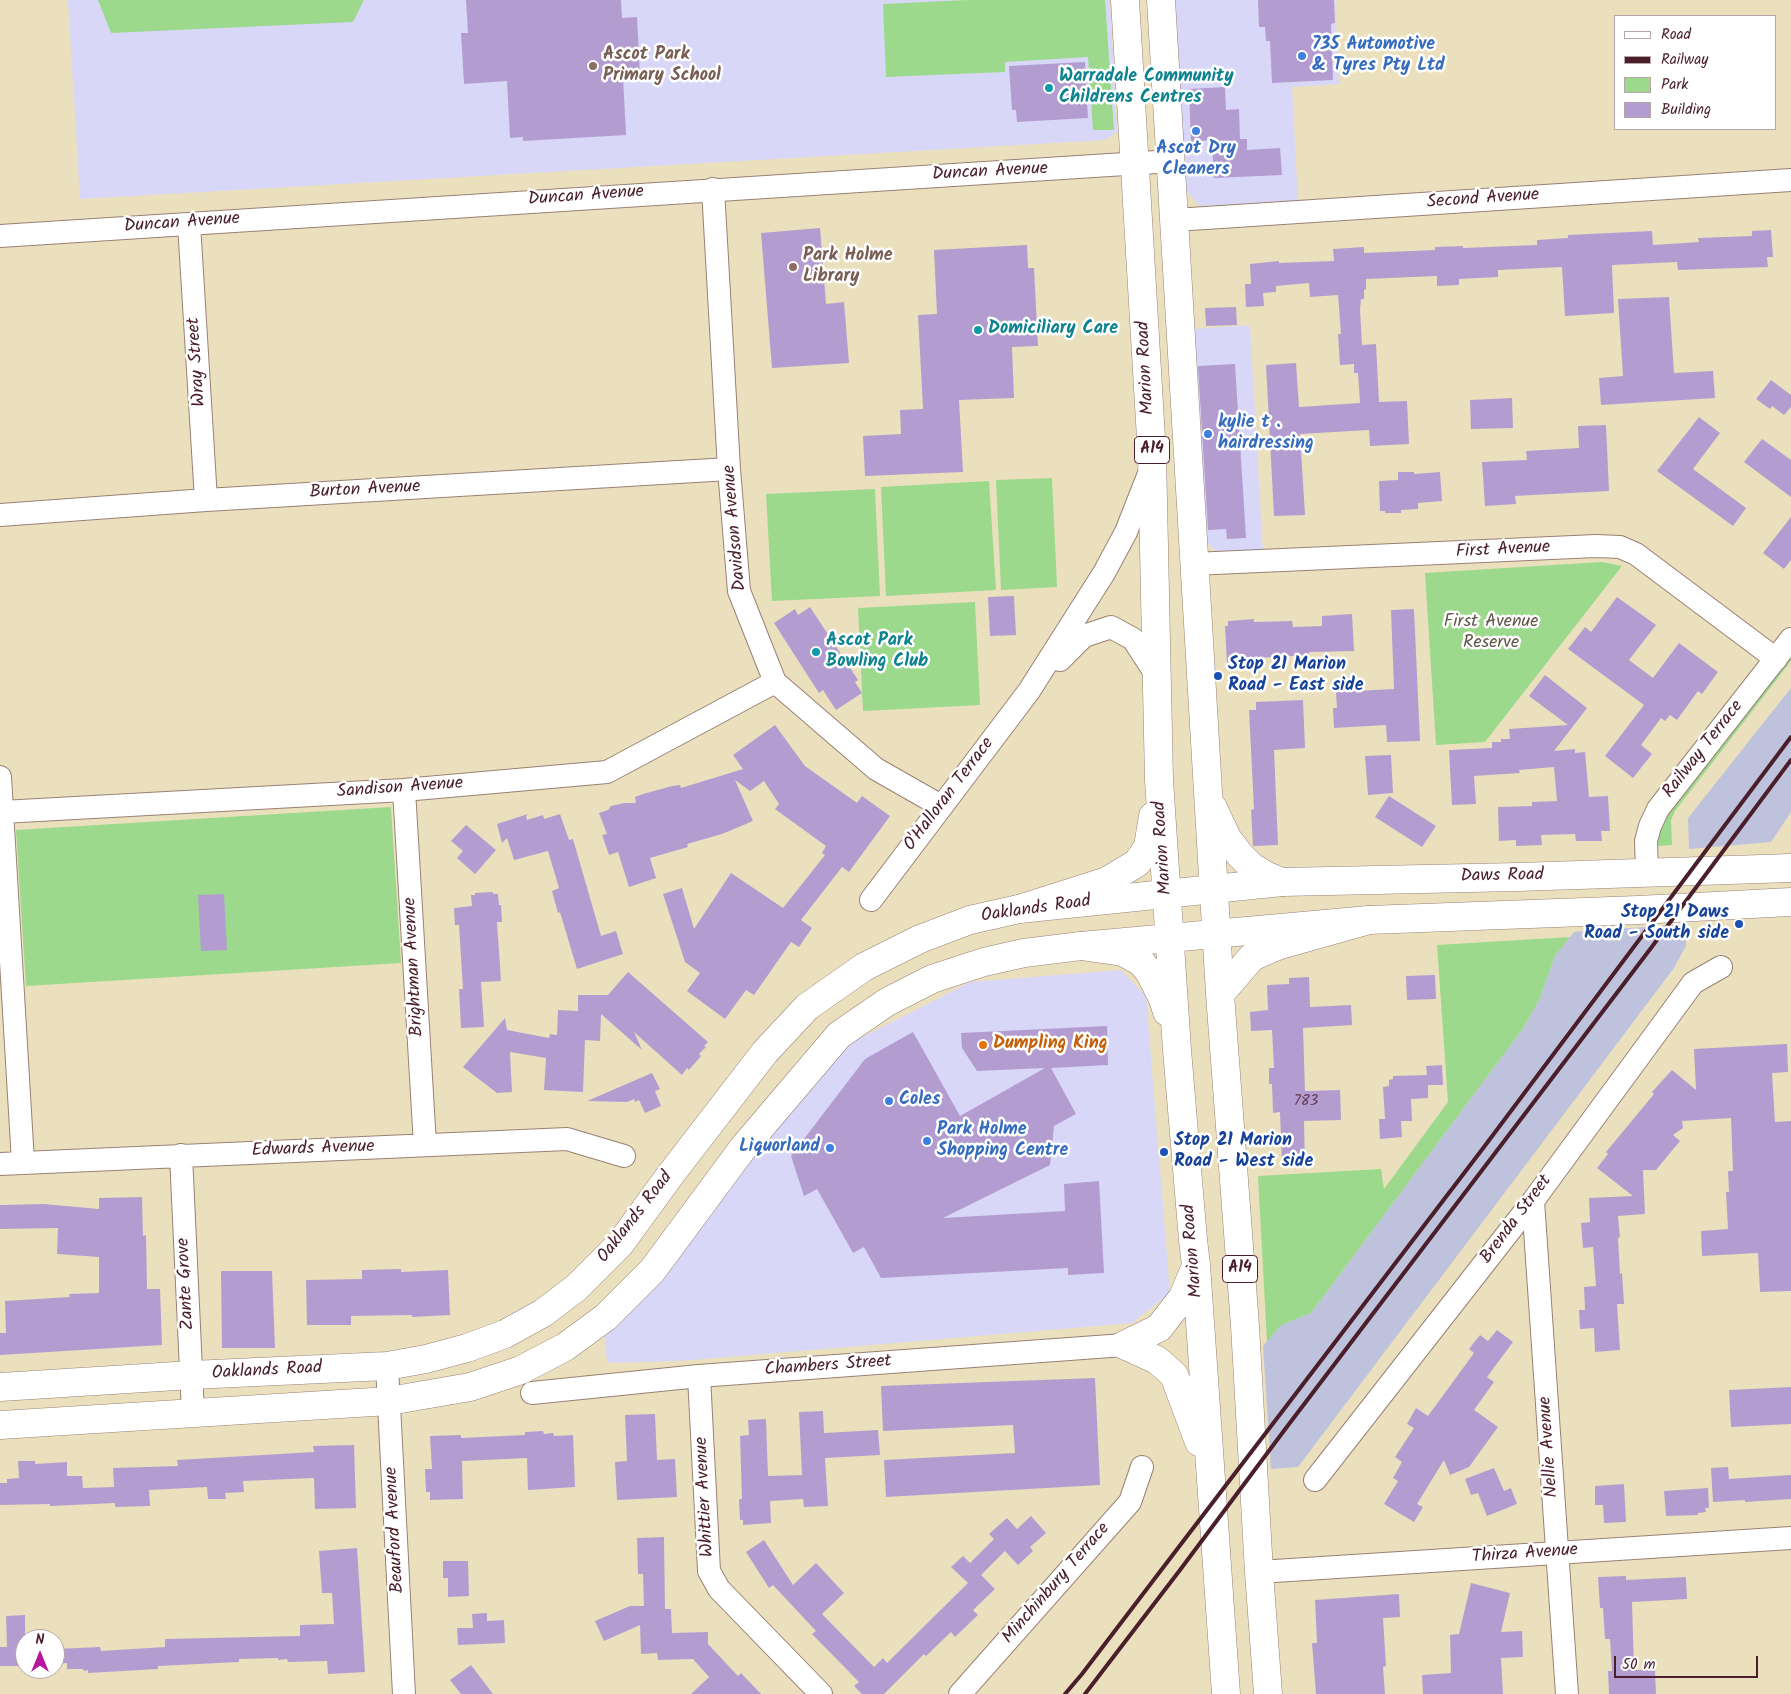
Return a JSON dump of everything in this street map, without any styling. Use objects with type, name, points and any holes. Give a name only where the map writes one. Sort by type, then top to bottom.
[{"type":"main road","name":"Marion Road","points":[[1125,0],[1153,465],[1159,780],[1176,1050],[1196,1265],[1226,1694]]},
{"type":"main road","name":"Marion Road","points":[[1162,0],[1176,220],[1193,564],[1220,994],[1245,1326],[1268,1694]]},
{"type":"main road","points":[[1019,909],[1108,881],[1137,864],[1148,847],[1159,780]]},
{"type":"main road","points":[[1208,798],[1227,838],[1240,855],[1252,867],[1282,882]]},
{"type":"main road","name":"Daws Road","points":[[1214,889],[1282,882],[1791,868]]},
{"type":"main road","name":"Oaklands Road","points":[[0,1387],[192,1375],[387,1366],[426,1359],[467,1348],[505,1334],[543,1313],[576,1288],[620,1244],[765,1052],[807,1006],[864,967],[920,938],[970,920],[1019,909],[1214,889]]},
{"type":"main road","points":[[1217,933],[1369,920],[1791,902]]},
{"type":"main road","points":[[1220,994],[1252,957],[1280,945],[1369,920]]},
{"type":"main road","name":"Oaklands Road","points":[[0,1425],[389,1401],[470,1387],[521,1370],[565,1346],[606,1317],[652,1271],[743,1148],[840,1035],[887,1002],[932,979],[984,962],[1024,953],[1217,933]]},
{"type":"main road","points":[[1081,946],[1123,952],[1141,962],[1150,973],[1163,999],[1176,1050]]},
{"type":"main road","points":[[1124,1345],[1159,1328],[1183,1297],[1196,1265]]},
{"type":"main road","points":[[1124,1345],[1157,1360],[1174,1375],[1212,1479]]},
{"type":"street","name":"Duncan Avenue","points":[[0,236],[1172,161]]},
{"type":"street","name":"Second Avenue","points":[[1176,220],[1791,180]]},
{"type":"street","name":"Davidson Avenue","points":[[713,189],[729,469],[739,591],[775,682],[876,769],[941,806]]},
{"type":"street","name":"Wray Street","points":[[189,224],[206,500]]},
{"type":"street","name":"O'Halloran Terrace","points":[[871,900],[1029,691],[1104,573],[1122,541],[1153,465]]},
{"type":"street","name":"Burton Avenue","points":[[0,514],[729,469]]},
{"type":"street","name":"First Avenue","points":[[1193,564],[1620,547],[1636,554],[1776,660]]},
{"type":"street","name":"O'Halloran Terrace","points":[[1029,691],[1084,636],[1111,627],[1134,639],[1157,676]]},
{"type":"street","name":"Railway Terrace","points":[[1647,872],[1646,841],[1650,826],[1658,809],[1791,639]]},
{"type":"street","name":"Sandison Avenue","points":[[2,812],[404,790],[607,772],[775,682]]},
{"type":"street","points":[[0,777],[23,1162]]},
{"type":"street","name":"Brightman Avenue","points":[[404,790],[425,1145]]},
{"type":"street","name":"Brenda Street","points":[[1315,1480],[1533,1201],[1693,983],[1722,967]]},
{"type":"street","name":"Edwards Avenue","points":[[0,1164],[567,1139],[624,1156]]},
{"type":"street","name":"Zante Grove","points":[[181,1155],[193,1413]]},
{"type":"street","name":"Nellie Avenue","points":[[1533,1201],[1566,1694]]},
{"type":"street","name":"Chambers Street","points":[[532,1393],[699,1376],[1124,1345]]},
{"type":"street","name":"Beauford Avenue","points":[[387,1366],[404,1694]]},
{"type":"street","name":"Whittier Avenue","points":[[699,1376],[709,1571],[719,1589],[821,1694]]},
{"type":"street","name":"Minchinbury Terrace","points":[[960,1694],[1130,1502],[1142,1467]]},
{"type":"street","name":"Thirza Avenue","points":[[1259,1572],[1791,1538]]},
{"type":"shaded area","name":"Ascot Park Primary School","points":[[68,0],[1110,0],[1117,132],[1105,140],[80,199]]},
{"type":"shaded area","points":[[1172,0],[1335,0],[1339,84],[1292,87],[1298,201],[1199,206],[1183,186]]},
{"type":"shaded area","points":[[1250,325],[1263,553],[1220,555],[1206,542],[1194,329]]},
{"type":"shaded area","points":[[1791,688],[1791,812],[1771,842],[1689,849],[1688,818]]},
{"type":"shaded area","points":[[1686,924],[1686,946],[1674,968],[1298,1467],[1271,1469],[1263,1346],[1281,1325],[1311,1313],[1524,1027],[1539,1000],[1555,956],[1574,932]]},
{"type":"shaded area","points":[[1121,970],[1146,996],[1170,1293],[1132,1323],[679,1361],[607,1363],[604,1328],[839,1049],[970,982]]},
{"type":"green space","points":[[98,0],[364,0],[353,22],[111,33]]},
{"type":"green space","points":[[968,0],[1105,0],[1114,130],[1093,130],[1088,57],[1005,62],[1005,72],[886,77],[883,4]]},
{"type":"green space","points":[[1052,478],[1057,587],[1001,590],[996,480]]},
{"type":"green space","points":[[989,481],[996,590],[886,596],[881,487]]},
{"type":"green space","points":[[875,489],[880,596],[772,601],[766,494]]},
{"type":"green space","name":"First Avenue Reserve","points":[[1602,562],[1622,566],[1485,742],[1436,745],[1425,573]]},
{"type":"green space","points":[[975,602],[980,705],[863,711],[858,608]]},
{"type":"green space","points":[[1791,652],[1791,661],[1675,811],[1671,820],[1672,845],[1658,846],[1658,835],[1662,820]]},
{"type":"green space","points":[[391,807],[401,963],[26,986],[16,830]]},
{"type":"green space","points":[[1570,937],[1555,956],[1539,1000],[1524,1027],[1311,1313],[1281,1325],[1267,1342],[1258,1176],[1381,1169],[1384,1189],[1448,1102],[1437,945]]},
{"type":"building","points":[[466,0],[621,0],[622,18],[637,17],[640,76],[623,77],[626,135],[523,141],[523,137],[510,138],[507,81],[464,84],[461,33],[468,33]]},
{"type":"building","name":"735 Automotive & Tyres Pty Ltd","points":[[1258,0],[1334,0],[1335,23],[1331,24],[1333,80],[1272,83],[1270,41],[1266,41],[1265,27],[1259,27]]},
{"type":"building","name":"Warradale Community Childrens Centres","points":[[1085,62],[1088,118],[1017,122],[1016,110],[1012,110],[1009,66]]},
{"type":"building","points":[[1225,87],[1226,110],[1239,109],[1240,139],[1247,139],[1247,150],[1280,148],[1282,175],[1214,178],[1212,140],[1191,142],[1189,89]]},
{"type":"building","name":"Park Holme Library","points":[[820,228],[826,304],[844,302],[849,363],[772,368],[761,233]]},
{"type":"building","points":[[1771,230],[1773,257],[1767,257],[1768,267],[1678,270],[1677,262],[1612,265],[1614,313],[1565,316],[1562,267],[1498,270],[1498,277],[1459,279],[1459,285],[1437,286],[1437,276],[1366,279],[1364,299],[1361,299],[1360,309],[1362,345],[1376,344],[1379,402],[1407,401],[1409,444],[1370,446],[1369,430],[1300,434],[1305,515],[1274,516],[1266,365],[1296,363],[1299,407],[1360,403],[1358,373],[1354,373],[1354,364],[1340,365],[1338,334],[1341,334],[1338,295],[1310,297],[1309,283],[1276,286],[1276,292],[1263,293],[1264,306],[1246,307],[1245,284],[1251,284],[1250,264],[1279,261],[1279,263],[1334,261],[1333,249],[1364,247],[1364,253],[1435,250],[1435,247],[1463,246],[1463,248],[1537,245],[1537,240],[1568,238],[1568,235],[1652,231],[1653,245],[1699,242],[1698,238],[1752,236],[1752,231]]},
{"type":"building","name":"Domiciliary Care","points":[[1027,245],[1028,268],[1034,268],[1038,346],[1012,347],[1014,398],[959,400],[963,472],[865,476],[863,436],[901,434],[900,410],[923,409],[918,315],[937,314],[934,250]]},
{"type":"building","points":[[1669,297],[1674,373],[1713,371],[1715,398],[1601,405],[1599,378],[1623,376],[1618,299]]},
{"type":"building","points":[[1236,307],[1237,325],[1206,326],[1205,308]]},
{"type":"building","points":[[1235,364],[1246,538],[1227,539],[1226,529],[1208,530],[1198,366]]},
{"type":"building","points":[[1771,380],[1791,395],[1791,407],[1784,415],[1772,406],[1770,409],[1756,399]]},
{"type":"building","points":[[1512,398],[1513,428],[1471,429],[1470,400]]},
{"type":"building","points":[[1699,417],[1720,433],[1693,469],[1746,508],[1733,526],[1657,471]]},
{"type":"building","points":[[1606,425],[1609,491],[1515,496],[1516,504],[1485,506],[1482,462],[1527,460],[1526,451],[1579,448],[1578,426]]},
{"type":"building","points":[[1762,439],[1791,460],[1791,497],[1744,462]]},
{"type":"building","points":[[1398,472],[1414,472],[1414,474],[1440,472],[1442,501],[1418,503],[1418,509],[1401,510],[1401,513],[1385,513],[1385,511],[1380,511],[1379,481],[1398,480]]},
{"type":"building","points":[[1791,517],[1791,560],[1784,569],[1763,553]]},
{"type":"building","points":[[1014,596],[1016,635],[990,636],[988,597]]},
{"type":"building","points":[[1617,597],[1656,625],[1629,660],[1653,678],[1679,643],[1718,672],[1702,694],[1698,691],[1677,720],[1670,715],[1665,721],[1661,718],[1641,745],[1652,754],[1633,778],[1605,756],[1644,705],[1568,649],[1585,627],[1591,632]]},
{"type":"building","name":"Ascot Park Bowling Club","points":[[810,607],[858,680],[855,682],[862,693],[836,710],[823,690],[819,693],[774,623],[795,609],[798,615]]},
{"type":"building","points":[[1414,609],[1420,741],[1387,742],[1386,725],[1334,728],[1333,708],[1337,708],[1336,692],[1394,689],[1391,610]]},
{"type":"building","points":[[1352,614],[1354,651],[1309,652],[1309,655],[1256,658],[1256,663],[1227,665],[1225,626],[1228,626],[1228,621],[1254,619],[1254,622],[1292,621],[1293,627],[1322,626],[1322,616]]},
{"type":"building","points":[[1545,675],[1587,708],[1554,751],[1575,749],[1575,753],[1585,752],[1589,797],[1608,796],[1610,831],[1601,831],[1602,841],[1576,841],[1575,834],[1541,835],[1542,845],[1516,846],[1516,840],[1499,841],[1498,807],[1532,806],[1532,802],[1557,801],[1554,767],[1519,770],[1520,773],[1474,776],[1476,804],[1452,805],[1449,750],[1492,748],[1492,742],[1510,739],[1509,729],[1568,725],[1529,696]]},
{"type":"building","points":[[1303,700],[1305,748],[1274,750],[1278,845],[1253,846],[1251,810],[1254,809],[1249,710],[1256,710],[1256,702]]},
{"type":"building","points":[[775,725],[805,766],[857,803],[862,796],[890,816],[849,872],[842,867],[801,920],[812,928],[799,947],[791,942],[754,995],[746,990],[725,1019],[687,991],[700,973],[685,962],[663,894],[682,888],[694,929],[731,873],[783,908],[825,855],[822,853],[826,846],[775,809],[779,804],[764,781],[750,791],[735,780],[753,821],[722,834],[687,844],[688,847],[650,858],[656,878],[629,887],[618,852],[609,855],[602,835],[607,834],[599,813],[608,810],[611,806],[636,803],[635,797],[643,794],[672,786],[680,785],[681,788],[743,769],[733,755]]},
{"type":"building","points":[[1391,755],[1393,793],[1368,795],[1365,756]]},
{"type":"building","points":[[1389,796],[1436,826],[1422,847],[1375,817]]},
{"type":"building","points":[[528,814],[526,816],[527,820],[543,815],[544,819],[560,814],[569,840],[573,839],[601,936],[616,931],[623,954],[577,969],[552,891],[559,888],[548,851],[514,860],[507,838],[502,843],[497,824]]},
{"type":"building","points":[[466,825],[496,850],[475,874],[457,858],[463,851],[451,841]]},
{"type":"building","points":[[493,892],[493,894],[498,894],[499,905],[501,905],[502,922],[497,922],[501,981],[481,982],[484,1027],[461,1028],[459,989],[463,989],[459,925],[455,925],[454,908],[472,906],[471,895],[475,895],[475,893]]},
{"type":"building","points":[[224,894],[227,950],[201,951],[198,895]]},
{"type":"building","points":[[628,972],[708,1042],[699,1054],[701,1056],[682,1075],[634,1032],[642,1050],[601,1014],[600,1041],[585,1040],[583,1092],[544,1090],[546,1058],[510,1052],[512,1092],[497,1093],[463,1067],[505,1018],[507,1030],[549,1038],[550,1034],[557,1035],[558,1010],[578,1011],[578,995],[608,995]]},
{"type":"building","points":[[1435,975],[1436,999],[1407,1000],[1406,976]]},
{"type":"building","points":[[1309,977],[1310,1007],[1351,1005],[1352,1025],[1303,1028],[1305,1091],[1340,1090],[1341,1120],[1304,1121],[1305,1167],[1282,1167],[1280,1112],[1273,1113],[1272,1084],[1269,1084],[1269,1068],[1274,1068],[1272,1030],[1251,1031],[1250,1012],[1268,1010],[1267,985],[1289,984],[1289,978]]},
{"type":"building","name":"Park Holme Shopping Centre","points":[[1107,1026],[1108,1065],[1051,1068],[1076,1114],[1054,1126],[1050,1165],[943,1218],[1065,1211],[1064,1184],[1099,1181],[1104,1273],[1068,1275],[1068,1268],[881,1278],[864,1247],[853,1253],[817,1189],[804,1196],[791,1156],[865,1059],[913,1032],[960,1116],[1045,1068],[977,1071],[962,1048],[961,1033]]},
{"type":"building","points":[[1787,1044],[1788,1072],[1772,1073],[1775,1122],[1791,1121],[1791,1291],[1760,1292],[1758,1253],[1702,1256],[1701,1231],[1728,1229],[1726,1192],[1729,1192],[1728,1171],[1733,1171],[1731,1118],[1682,1121],[1683,1128],[1673,1135],[1680,1141],[1656,1170],[1643,1170],[1645,1214],[1618,1216],[1620,1274],[1622,1273],[1624,1304],[1617,1304],[1620,1350],[1595,1352],[1594,1328],[1580,1329],[1579,1310],[1585,1310],[1584,1287],[1596,1286],[1593,1247],[1583,1248],[1581,1223],[1590,1222],[1589,1198],[1633,1196],[1597,1168],[1608,1154],[1606,1152],[1654,1094],[1652,1092],[1672,1070],[1696,1090],[1694,1049]]},
{"type":"building","points":[[1442,1065],[1443,1085],[1428,1085],[1428,1098],[1411,1099],[1412,1121],[1401,1121],[1402,1137],[1380,1139],[1379,1119],[1385,1119],[1383,1087],[1389,1086],[1389,1080],[1393,1079],[1393,1076],[1427,1075],[1426,1066]]},
{"type":"building","points":[[652,1073],[660,1089],[655,1091],[661,1106],[645,1113],[639,1100],[635,1102],[634,1099],[627,1102],[587,1101]]},
{"type":"building","points":[[142,1197],[143,1236],[146,1235],[147,1289],[160,1289],[162,1345],[0,1355],[0,1333],[6,1333],[5,1301],[70,1297],[69,1294],[99,1293],[99,1257],[57,1254],[58,1228],[0,1229],[0,1205],[44,1204],[99,1209],[99,1198]]},
{"type":"building","points":[[401,1269],[401,1272],[448,1270],[450,1315],[412,1317],[412,1315],[351,1316],[351,1325],[307,1325],[306,1280],[362,1279],[362,1270]]},
{"type":"building","points":[[221,1271],[272,1271],[275,1348],[222,1348]]},
{"type":"building","points":[[1497,1330],[1513,1342],[1487,1377],[1494,1382],[1474,1410],[1498,1427],[1469,1467],[1450,1475],[1444,1460],[1417,1504],[1423,1507],[1414,1522],[1384,1504],[1398,1481],[1393,1478],[1402,1462],[1395,1457],[1414,1428],[1407,1424],[1416,1408],[1428,1416],[1474,1353],[1469,1349],[1480,1335],[1488,1341]]},
{"type":"building","points":[[1095,1378],[1100,1485],[886,1497],[884,1460],[1015,1453],[1013,1425],[883,1431],[881,1386]]},
{"type":"building","points":[[1791,1387],[1791,1424],[1731,1427],[1729,1390]]},
{"type":"building","points":[[823,1411],[824,1433],[878,1430],[880,1455],[825,1458],[828,1506],[804,1507],[803,1499],[770,1501],[771,1523],[743,1525],[743,1520],[740,1520],[739,1499],[742,1499],[740,1436],[749,1435],[748,1420],[766,1419],[768,1476],[802,1475],[799,1412]]},
{"type":"building","points":[[655,1414],[657,1460],[675,1459],[677,1497],[617,1500],[615,1462],[627,1461],[625,1415]]},
{"type":"building","points":[[543,1431],[544,1434],[553,1433],[554,1436],[573,1435],[575,1487],[528,1490],[527,1458],[462,1461],[463,1499],[430,1500],[430,1492],[426,1492],[425,1469],[432,1469],[430,1436],[461,1435],[461,1438],[525,1435],[525,1432]]},
{"type":"building","points":[[354,1445],[356,1508],[315,1509],[314,1478],[243,1481],[244,1492],[225,1493],[226,1499],[208,1499],[207,1487],[149,1490],[150,1506],[115,1507],[115,1503],[50,1506],[50,1504],[0,1505],[0,1483],[7,1483],[7,1479],[19,1478],[18,1461],[35,1461],[35,1464],[67,1462],[67,1476],[82,1476],[83,1488],[114,1487],[113,1468],[178,1466],[177,1460],[314,1452],[313,1446]]},
{"type":"building","points":[[1728,1467],[1729,1479],[1791,1475],[1791,1499],[1713,1502],[1711,1468]]},
{"type":"building","points":[[1494,1468],[1504,1491],[1511,1488],[1517,1504],[1487,1516],[1478,1493],[1471,1495],[1465,1479]]},
{"type":"building","points":[[1624,1484],[1626,1522],[1604,1523],[1603,1505],[1595,1505],[1595,1486]]},
{"type":"building","points":[[1708,1488],[1709,1508],[1705,1508],[1706,1512],[1698,1513],[1698,1515],[1666,1516],[1664,1491]]},
{"type":"building","points":[[1031,1516],[1046,1533],[1030,1547],[1033,1551],[1018,1565],[1005,1551],[981,1575],[995,1589],[973,1610],[978,1615],[955,1637],[951,1632],[926,1656],[924,1654],[884,1694],[862,1694],[854,1686],[859,1682],[812,1634],[816,1631],[773,1585],[769,1588],[746,1552],[764,1540],[793,1585],[816,1563],[844,1593],[822,1614],[874,1667],[883,1658],[887,1663],[968,1583],[951,1567],[963,1556],[970,1563],[994,1539],[989,1534],[1007,1518],[1017,1529]]},
{"type":"building","points":[[664,1537],[665,1609],[671,1609],[672,1633],[708,1632],[708,1644],[738,1676],[741,1673],[761,1694],[691,1694],[709,1677],[693,1659],[658,1660],[657,1653],[641,1654],[640,1625],[604,1641],[595,1621],[630,1606],[644,1606],[643,1574],[638,1574],[637,1538]]},
{"type":"building","points":[[357,1548],[365,1672],[328,1674],[327,1661],[288,1662],[287,1659],[278,1660],[278,1658],[239,1659],[239,1662],[158,1666],[158,1669],[88,1673],[88,1670],[84,1671],[83,1669],[67,1669],[65,1649],[100,1647],[101,1651],[165,1647],[165,1639],[300,1636],[300,1625],[334,1624],[332,1593],[322,1593],[319,1551]]},
{"type":"building","points":[[443,1561],[468,1561],[469,1596],[448,1597],[448,1578],[443,1578]]},
{"type":"building","points":[[1626,1576],[1626,1580],[1686,1577],[1687,1599],[1632,1602],[1634,1670],[1655,1670],[1656,1694],[1609,1694],[1608,1671],[1612,1671],[1610,1639],[1605,1639],[1598,1577]]},
{"type":"building","points":[[1471,1583],[1510,1593],[1501,1632],[1522,1631],[1523,1657],[1501,1658],[1503,1694],[1423,1694],[1422,1675],[1451,1673],[1450,1635],[1459,1634]]},
{"type":"building","points":[[1399,1594],[1400,1617],[1383,1618],[1386,1666],[1383,1667],[1385,1694],[1316,1694],[1312,1643],[1317,1643],[1315,1600]]},
{"type":"building","points":[[487,1613],[487,1621],[504,1620],[505,1643],[458,1645],[457,1628],[473,1628],[472,1614]]},
{"type":"building","points":[[25,1615],[25,1629],[15,1629],[15,1666],[0,1666],[0,1647],[7,1647],[6,1616]]},
{"type":"building","points":[[471,1665],[493,1694],[461,1694],[450,1680]]},
{"type":"railway","points":[[1065,1694],[1484,1147],[1791,737]]},
{"type":"railway","points":[[1085,1694],[1651,948],[1791,760]]},
{"type":"place","name":"735 Automotive & Tyres Pty Ltd","points":[[1302,56]]},
{"type":"place","name":"Ascot Park Primary School","points":[[593,66]]},
{"type":"place","name":"Warradale Community Childrens Centres","points":[[1049,88]]},
{"type":"place","name":"Ascot Dry Cleaners","points":[[1196,131]]},
{"type":"place","name":"Park Holme Library","points":[[793,267]]},
{"type":"place","name":"Domiciliary Care","points":[[978,330]]},
{"type":"place","name":"kylie t . hairdressing","points":[[1208,434]]},
{"type":"place","name":"Ascot Park Bowling Club","points":[[816,652]]},
{"type":"place","name":"Stop 21 Marion Road - East side","points":[[1218,676]]},
{"type":"place","name":"Stop 21 Daws Road - South side","points":[[1739,924]]},
{"type":"place","name":"Dumpling King","points":[[983,1045]]},
{"type":"place","name":"Coles","points":[[889,1101]]},
{"type":"place","name":"Park Holme Shopping Centre","points":[[927,1141]]},
{"type":"place","name":"Liquorland","points":[[830,1148]]},
{"type":"place","name":"Stop 21 Marion Road - West side","points":[[1164,1152]]}]
